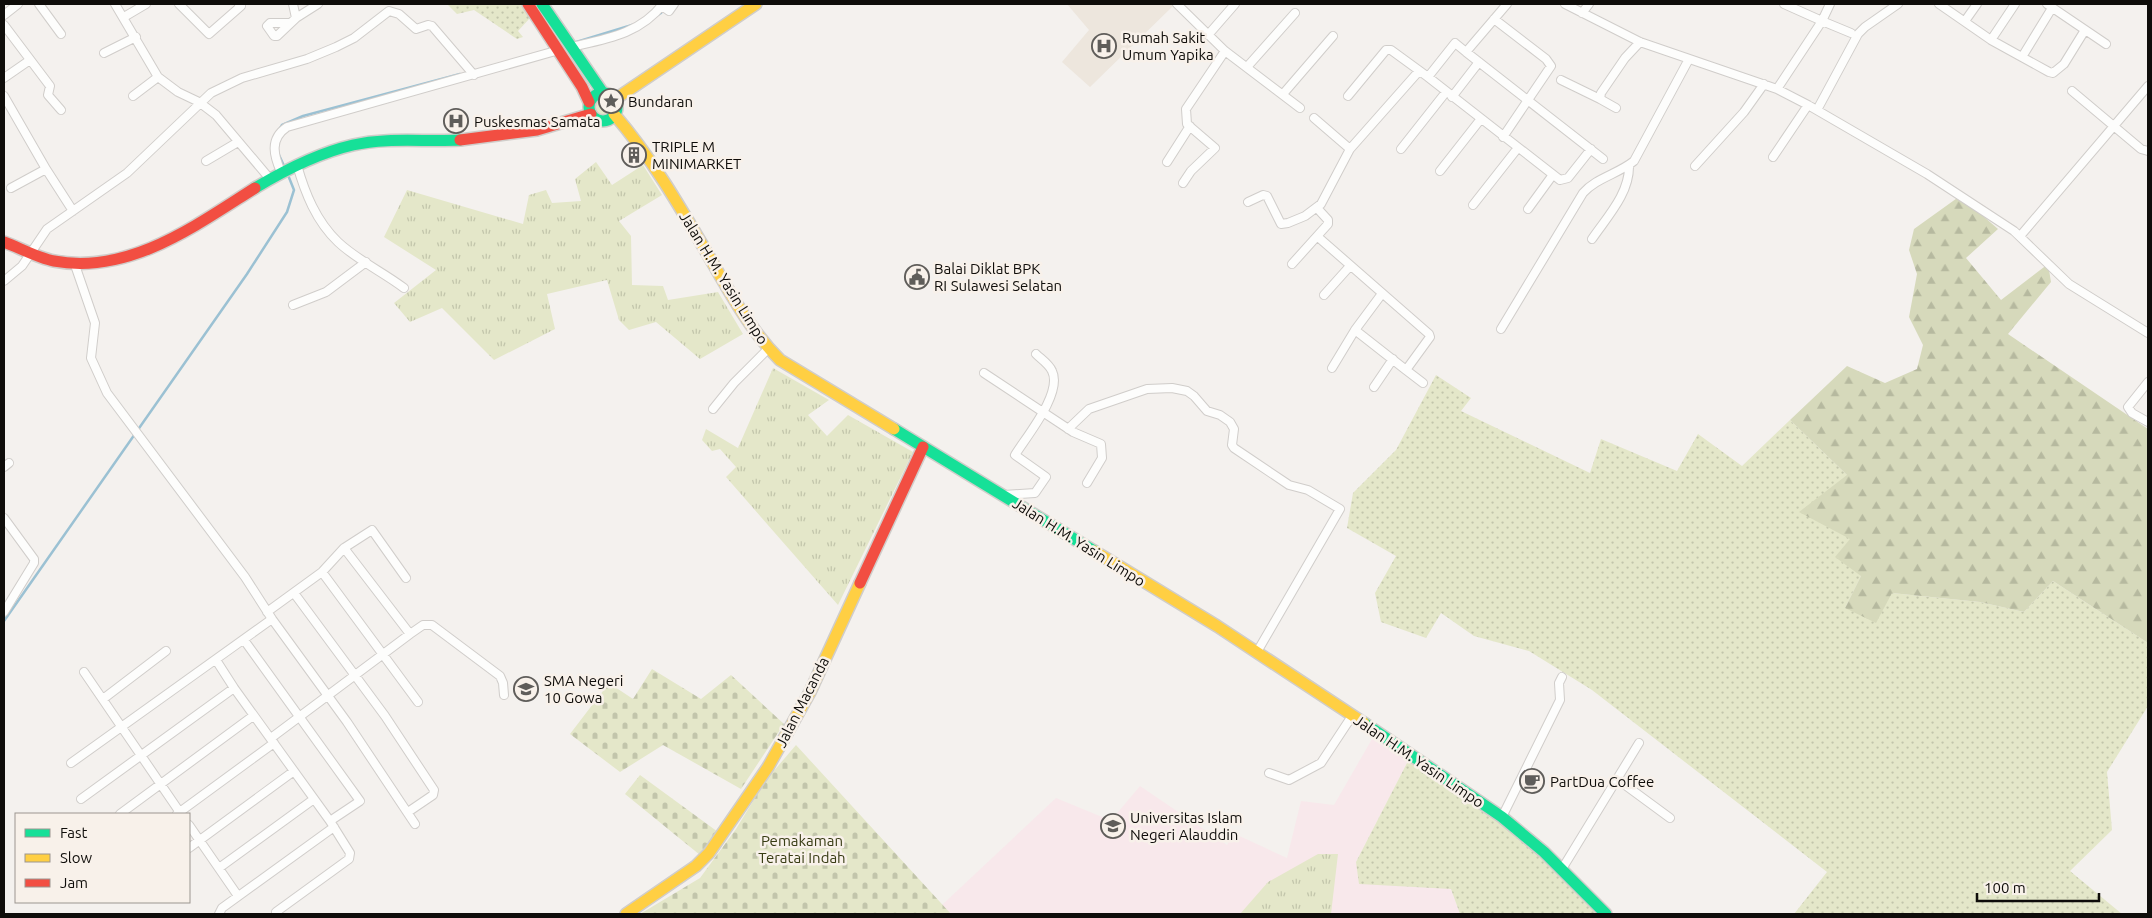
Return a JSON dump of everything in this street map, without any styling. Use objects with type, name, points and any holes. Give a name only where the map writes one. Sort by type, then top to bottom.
[{"type":"main road","points":[[528,4],[559,50],[590,102],[591,114]]},
{"type":"main road","points":[[542,4],[603,93],[614,100],[616,106],[614,114],[609,119],[602,121],[591,114]]},
{"type":"main road","points":[[614,100],[756,4]]},
{"type":"main road","points":[[590,102],[595,95],[603,93]]},
{"type":"main road","points":[[4,242],[29,255],[75,266],[123,261],[170,242],[288,169],[352,145],[393,141],[486,139],[540,131],[591,114]]},
{"type":"main road","name":"Jalan H.M. Yasin Limpo","points":[[614,114],[629,130],[656,169],[743,315],[768,349],[794,369],[1257,652],[1352,716],[1502,818],[1562,869],[1606,914]]},
{"type":"main road","name":"Jalan Macanda","points":[[626,914],[696,866],[709,853],[763,774],[810,692],[923,447]]},
{"type":"street","points":[[4,15],[18,4]]},
{"type":"street","points":[[39,4],[61,34]]},
{"type":"street","points":[[115,4],[158,77],[178,92],[199,102],[216,115],[270,179]]},
{"type":"street","points":[[124,17],[146,4]]},
{"type":"street","points":[[179,4],[208,34],[241,4]]},
{"type":"street","points":[[293,4],[293,20],[318,4]]},
{"type":"street","points":[[571,47],[634,30],[664,7],[674,4]]},
{"type":"street","points":[[1177,4],[1225,51],[1300,108]]},
{"type":"street","points":[[1208,35],[1235,4]]},
{"type":"street","points":[[1466,52],[1507,4]]},
{"type":"street","points":[[1565,4],[1640,42],[1764,84],[1808,104],[1927,174],[2021,235],[2069,284],[2148,333]]},
{"type":"street","points":[[1582,13],[1590,4]]},
{"type":"street","points":[[1784,4],[1851,33]]},
{"type":"street","points":[[1777,89],[1822,21],[1830,4]]},
{"type":"street","points":[[1817,110],[1858,34],[1898,4]]},
{"type":"street","points":[[1939,4],[1991,40],[2054,73],[2064,64],[2086,30]]},
{"type":"street","points":[[1965,22],[1978,4]]},
{"type":"street","points":[[1991,40],[2014,4]]},
{"type":"street","points":[[2022,57],[2050,6],[2106,44]]},
{"type":"street","points":[[4,281],[22,266],[46,229],[127,173],[199,102],[211,93],[242,78],[336,48],[354,38],[391,11],[399,14],[416,30],[428,25],[432,26],[474,75]]},
{"type":"street","points":[[1247,67],[1295,13]]},
{"type":"street","points":[[1494,19],[1550,62],[1550,69],[1503,137]]},
{"type":"street","points":[[4,25],[50,86],[48,95],[61,110]]},
{"type":"street","points":[[1283,94],[1333,36]]},
{"type":"street","points":[[104,53],[136,37]]},
{"type":"street","points":[[1600,99],[1601,93],[1622,63],[1640,42]]},
{"type":"street","points":[[1428,78],[1455,43],[1603,159]]},
{"type":"street","points":[[404,288],[339,244],[319,220],[304,189],[288,169],[275,158],[275,144],[281,131],[559,50]]},
{"type":"street","points":[[1348,96],[1386,50],[1391,50],[1552,176],[1560,180],[1566,180],[1591,149]]},
{"type":"street","points":[[1183,183],[1191,171],[1215,148],[1188,124],[1186,109],[1225,51]]},
{"type":"street","points":[[1501,329],[1583,193],[1594,184],[1629,165],[1640,153],[1689,59]]},
{"type":"street","points":[[4,78],[30,60]]},
{"type":"street","points":[[1401,149],[1479,62]]},
{"type":"street","points":[[1248,202],[1265,195],[1270,200],[1279,222],[1283,224],[1305,216],[1317,208],[1350,149],[1418,71]]},
{"type":"street","points":[[133,96],[158,77]]},
{"type":"street","points":[[1561,80],[1616,108]]},
{"type":"street","points":[[1695,166],[1744,112],[1764,84]]},
{"type":"street","points":[[2021,235],[2148,86]]},
{"type":"street","points":[[2072,91],[2141,149],[2148,151]]},
{"type":"street","points":[[5,99],[73,211]]},
{"type":"street","points":[[1773,157],[1808,104]]},
{"type":"street","points":[[1314,118],[1350,149]]},
{"type":"street","points":[[1440,171],[1480,120]]},
{"type":"street","points":[[1167,162],[1190,126]]},
{"type":"street","points":[[206,161],[238,142]]},
{"type":"street","points":[[1473,204],[1518,149]]},
{"type":"street","points":[[1592,239],[1624,189],[1630,174],[1629,165]]},
{"type":"street","points":[[11,188],[46,169]]},
{"type":"street","points":[[1528,209],[1552,176]]},
{"type":"street","points":[[1292,264],[1318,237],[1328,222],[1317,208]]},
{"type":"street","points":[[1318,237],[1430,335],[1406,370]]},
{"type":"street","points":[[294,305],[326,292],[366,262]]},
{"type":"street","points":[[75,266],[95,323],[90,352],[93,365],[108,393],[239,569],[415,824]]},
{"type":"street","points":[[1324,295],[1350,266]]},
{"type":"street","points":[[1332,368],[1355,330],[1381,294]]},
{"type":"street","points":[[1355,330],[1423,383]]},
{"type":"street","points":[[713,409],[734,383],[768,349]]},
{"type":"street","points":[[1003,495],[1036,494],[1046,476],[1015,455],[1043,413],[1054,380],[1053,371],[1036,354]]},
{"type":"street","points":[[1374,387],[1392,359]]},
{"type":"street","points":[[984,373],[1068,429],[1097,441],[1102,447],[1099,466],[1087,483]]},
{"type":"street","points":[[2148,382],[2128,407],[2132,413],[2148,422]]},
{"type":"street","points":[[1068,429],[1089,409],[1147,389],[1159,387],[1187,391],[1207,411],[1220,415],[1230,422],[1234,429],[1232,445],[1234,448],[1290,485],[1308,490],[1340,509],[1257,652]]},
{"type":"street","points":[[4,518],[34,560],[4,612]]},
{"type":"street","points":[[267,612],[322,572],[344,548],[373,530],[406,578]]},
{"type":"street","points":[[344,548],[410,634]]},
{"type":"street","points":[[322,572],[418,702]]},
{"type":"street","points":[[294,592],[385,716],[434,790],[433,795],[408,812]]},
{"type":"street","points":[[71,763],[123,728],[272,619]]},
{"type":"street","points":[[180,813],[272,741],[299,716],[423,625],[432,625],[500,676],[504,695]]},
{"type":"street","points":[[219,914],[222,908],[360,801],[244,640]]},
{"type":"street","points":[[103,699],[166,652]]},
{"type":"street","points":[[216,660],[349,851],[349,858],[276,912]]},
{"type":"street","points":[[84,672],[161,783],[178,813]]},
{"type":"street","points":[[1502,818],[1560,700],[1559,684],[1562,677]]},
{"type":"street","points":[[81,799],[234,688]]},
{"type":"street","points":[[121,813],[254,716]]},
{"type":"street","points":[[1269,773],[1289,780],[1321,763],[1352,716]]},
{"type":"street","points":[[1562,869],[1639,742]]},
{"type":"street","points":[[190,847],[294,771]]},
{"type":"street","points":[[1617,779],[1670,818]]},
{"type":"street","points":[[219,868],[314,799]]},
{"type":"street","points":[[190,826],[238,896]]},
{"type":"shaded area","name":"Rumah Sakit Umum Yapika","points":[[1067,4],[1174,5],[1090,87],[1062,62],[1089,30]]},
{"type":"shaded area","name":"Universitas Islam Negeri Alauddin","points":[[1372,739],[1408,761],[1356,862],[1451,889],[1460,914],[951,914],[942,905],[1056,798],[1107,819],[1113,818],[1140,786],[1227,845],[1233,833],[1287,858],[1301,801],[1334,805]]},
{"type":"green space","points":[[447,4],[520,4],[530,18],[518,31],[523,37],[517,39],[474,10],[457,14]]},
{"type":"green space","points":[[603,93],[613,97],[617,107],[613,117],[603,121],[593,117],[589,107],[593,97]]},
{"type":"green space","points":[[596,162],[612,185],[643,165],[662,195],[619,221],[631,236],[632,285],[663,286],[668,300],[718,292],[743,334],[700,359],[656,322],[629,330],[619,320],[607,280],[547,294],[555,329],[494,360],[442,308],[410,322],[394,303],[436,270],[384,237],[407,190],[523,224],[529,195],[546,190],[552,203],[581,201],[575,179]]},
{"type":"green space","points":[[1960,196],[1998,229],[1966,258],[2001,300],[2048,264],[2051,282],[2008,334],[2148,429],[2148,643],[2053,581],[2024,612],[1980,602],[1892,593],[1876,623],[1845,608],[1861,576],[1835,557],[1850,539],[1799,512],[1847,475],[1790,420],[1847,366],[1885,383],[1917,369],[1923,345],[1909,317],[1917,274],[1909,250],[1914,229]]},
{"type":"green space","points":[[773,368],[829,400],[808,415],[827,436],[848,415],[913,452],[838,605],[726,477],[736,467],[720,449],[712,451],[702,440],[706,429],[738,448]]},
{"type":"green space","points":[[1436,375],[1471,398],[1461,411],[1590,473],[1601,439],[1677,471],[1698,434],[1742,466],[1790,420],[1847,475],[1851,539],[1861,576],[1845,608],[1892,593],[1980,602],[2024,612],[2053,581],[2148,643],[2148,706],[2107,772],[2112,830],[2070,871],[2122,914],[1794,914],[1827,872],[1592,690],[1529,651],[1474,636],[1441,613],[1426,638],[1381,622],[1375,593],[1396,556],[1347,528],[1353,493],[1396,450]]},
{"type":"green space","points":[[652,669],[701,699],[731,675],[784,724],[741,789],[663,745],[620,772],[570,734],[609,683],[633,699]]},
{"type":"green space","name":"Pemakaman Teratai Indah","points":[[796,745],[951,914],[640,914],[700,878],[736,829],[766,780]]},
{"type":"green space","points":[[1408,761],[1498,822],[1551,864],[1599,914],[1460,914],[1451,889],[1359,884],[1356,862]]},
{"type":"green space","points":[[640,775],[718,832],[700,855],[625,794]]},
{"type":"green space","points":[[1318,854],[1338,854],[1331,914],[1240,914],[1268,882]]},
{"type":"waterway","points":[[656,16],[668,4]]},
{"type":"waterway","points":[[573,43],[632,25]]},
{"type":"waterway","points":[[279,130],[282,125],[303,116],[460,74]]},
{"type":"waterway","points":[[279,155],[285,168]]},
{"type":"waterway","points":[[4,621],[247,274],[287,212],[294,190],[288,175]]},
{"type":"traffic: fast","points":[[542,4],[603,93]]},
{"type":"traffic: fast","points":[[603,93],[613,97],[617,107],[613,117],[603,121],[593,117],[589,107],[593,97],[603,93]]},
{"type":"traffic: fast","points":[[255,188],[302,163],[340,148],[393,140],[460,140]]},
{"type":"traffic: fast","points":[[894,429],[1094,551]]},
{"type":"traffic: fast","points":[[1364,723],[1502,817],[1544,852],[1606,914]]},
{"type":"traffic: slow","points":[[614,100],[756,4]]},
{"type":"traffic: slow","points":[[614,114],[664,182],[740,309],[769,348],[780,360],[894,429]]},
{"type":"traffic: slow","points":[[1094,551],[1217,626],[1364,723]]},
{"type":"traffic: slow","points":[[626,914],[696,866],[709,853],[768,767],[810,692],[860,583]]},
{"type":"traffic: jam","points":[[528,4],[582,87],[589,102]]},
{"type":"traffic: jam","points":[[460,140],[537,130],[591,114]]},
{"type":"traffic: jam","points":[[4,242],[48,260],[82,263],[109,261],[135,254],[160,244],[209,217],[255,188]]},
{"type":"traffic: jam","points":[[860,583],[923,447]]},
{"type":"place","name":"Rumah Sakit Umum Yapika","points":[[1104,46]]},
{"type":"place","name":"Bundaran","points":[[611,101]]},
{"type":"place","name":"Puskesmas Samata","points":[[456,121]]},
{"type":"place","name":"TRIPLE M MINIMARKET","points":[[634,155]]},
{"type":"place","name":"Balai Diklat BPK RI Sulawesi Selatan","points":[[917,277]]},
{"type":"place","name":"SMA Negeri 10 Gowa","points":[[526,689]]},
{"type":"place","name":"PartDua Coffee","points":[[1532,781]]},
{"type":"place","name":"Universitas Islam Negeri Alauddin","points":[[1113,826]]}]
